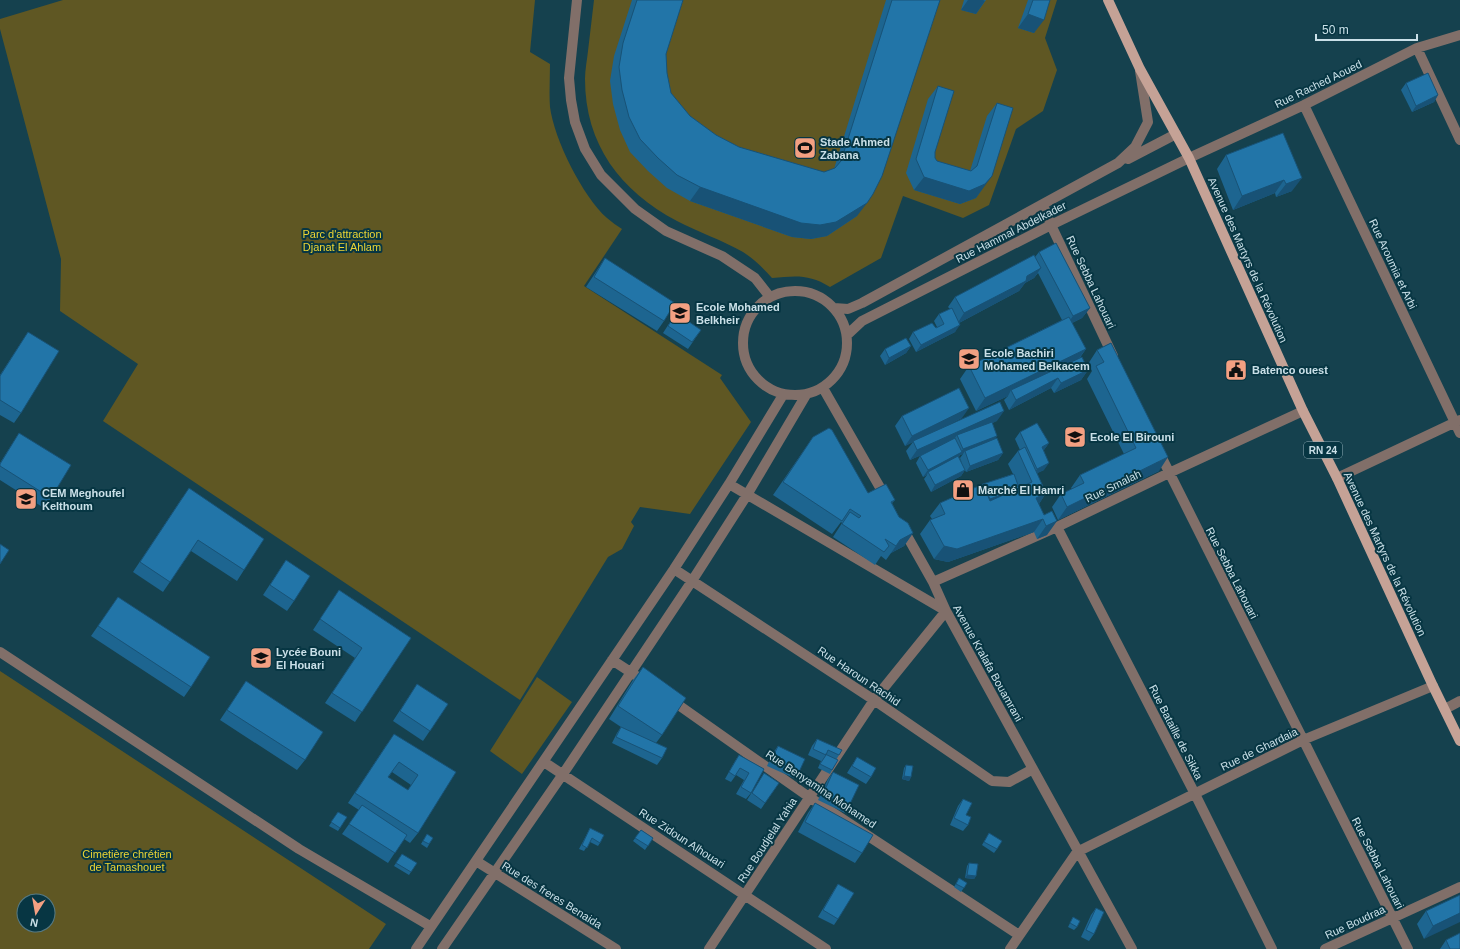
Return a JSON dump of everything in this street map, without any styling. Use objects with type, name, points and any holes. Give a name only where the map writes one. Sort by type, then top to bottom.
[{"type":"main road","name":"Avenue des Martyrs de la Révolution","points":[[1108,0],[1140,69],[1189,158],[1303,411],[1338,478],[1433,686],[1460,741]]},
{"type":"street","points":[[577,0],[569,78],[570,100],[585,149],[601,175],[635,209],[666,232],[722,256],[755,278],[770,297]]},
{"type":"street","name":"Rue Rached Aoued","points":[[1189,158],[1304,105],[1417,48],[1460,35]]},
{"type":"street","points":[[1417,48],[1460,140]]},
{"type":"street","points":[[1118,163],[1135,146],[1148,122],[1140,69]]},
{"type":"street","name":"Rue Aroumia et Arbi","points":[[1304,105],[1458,421],[1460,433]]},
{"type":"street","points":[[834,308],[848,309],[862,303],[1118,163],[1176,134]]},
{"type":"street","name":"Rue Hammal Abdelkader","points":[[847,334],[862,321],[1051,225],[1189,158]]},
{"type":"street","name":"Rue Sebba Lahouari","points":[[1043,205],[1118,367]]},
{"type":"street","points":[[795,291],[820,297],[834,308],[841,317],[847,334],[847,355],[839,373],[823,388],[806,395],[783,395],[761,384],[746,364],[742,348],[744,329],[753,310],[770,297],[795,291]]},
{"type":"street","points":[[823,388],[890,506]]},
{"type":"street","points":[[416,949],[430,926],[544,762],[674,568],[729,484],[783,395]]},
{"type":"street","points":[[442,949],[563,774],[692,580],[747,495],[806,395]]},
{"type":"street","name":"Rue Smalah","points":[[933,582],[1057,527],[1303,411]]},
{"type":"street","points":[[1338,478],[1458,421]]},
{"type":"street","name":"Rue Sebba Lahouari","points":[[1155,445],[1408,949]]},
{"type":"street","points":[[729,484],[946,611]]},
{"type":"street","name":"Avenue Kralafa Bouamrani","points":[[898,519],[933,582],[946,611],[1077,852],[1132,949]]},
{"type":"street","name":"Rue Bataille de Sikka","points":[[1057,527],[1195,794],[1272,949]]},
{"type":"street","name":"Rue Haroun Rachid","points":[[674,568],[874,700],[992,781],[1009,782],[1033,769]]},
{"type":"street","name":"Rue Boudjelal Yahia","points":[[709,949],[874,700],[946,611]]},
{"type":"street","points":[[0,652],[299,849],[430,926]]},
{"type":"street","points":[[612,660],[643,680]]},
{"type":"street","name":"Rue de Ghardaia","points":[[1077,852],[1303,740],[1433,686]]},
{"type":"street","name":"Rue Benyamina Mohamed","points":[[662,694],[810,797],[1019,935]]},
{"type":"street","points":[[1445,709],[1460,701]]},
{"type":"street","name":"Rue Zidoun Alhouari","points":[[544,762],[826,949]]},
{"type":"street","points":[[1010,949],[1077,852]]},
{"type":"street","name":"Rue des freres Benaida","points":[[476,861],[616,949]]},
{"type":"street","name":"Rue Boudraa","points":[[1325,949],[1460,887]]},
{"type":"green space","name":"Parc d'attraction Djanat El Ahlam","points":[[63,0],[535,0],[530,52],[550,64],[550,107],[557,135],[563,151],[579,182],[598,209],[622,229],[584,286],[722,375],[720,378],[751,422],[690,514],[640,507],[631,522],[634,526],[622,549],[608,557],[520,700],[103,421],[138,364],[60,311],[61,259],[0,29],[0,19]]},
{"type":"green space","name":"Stade Ahmed Zabana","points":[[594,0],[1057,0],[1045,38],[1057,70],[1043,111],[1016,129],[989,205],[963,218],[903,196],[881,258],[830,287],[809,278],[772,278],[759,264],[743,252],[677,221],[657,209],[623,180],[599,145],[591,124],[587,103],[585,72]]},
{"type":"green space","name":"Cimetière chrétien de Tamashouet","points":[[0,671],[386,924],[369,949],[0,949]]},
{"type":"green space","points":[[537,677],[572,702],[522,774],[490,751]]},
{"type":"building","points":[[637,0],[683,0],[666,54],[667,73],[671,93],[690,116],[716,135],[739,147],[824,172],[835,168],[841,161],[892,0],[940,0],[882,176],[867,203],[836,222],[820,225],[801,223],[700,187],[677,175],[640,139],[629,117],[622,90],[619,67],[623,43]]},
{"type":"building","points":[[1033,0],[1050,0],[1044,20],[1028,14]]},
{"type":"building","points":[[1428,73],[1438,95],[1416,106],[1406,83]]},
{"type":"building","points":[[938,86],[954,91],[935,152],[935,158],[937,161],[971,171],[977,166],[997,103],[1013,108],[992,176],[985,184],[969,191],[924,177],[916,159]]},
{"type":"building","points":[[1283,133],[1302,178],[1286,184],[1284,180],[1242,196],[1226,155]]},
{"type":"building","points":[[1056,243],[1090,308],[1073,316],[1039,252]]},
{"type":"building","points":[[1034,255],[1041,268],[1027,276],[1026,281],[964,313],[955,297]]},
{"type":"building","points":[[605,258],[675,303],[664,321],[594,277]]},
{"type":"building","points":[[952,308],[960,325],[921,345],[913,332],[932,323],[936,328],[944,324],[939,314]]},
{"type":"building","points":[[676,313],[701,330],[692,342],[668,326]]},
{"type":"building","points":[[1069,317],[1086,349],[985,398],[969,366]]},
{"type":"building","points":[[28,332],[59,351],[21,413],[0,400],[0,376]]},
{"type":"building","points":[[906,338],[911,346],[889,358],[885,349]]},
{"type":"building","points":[[1111,343],[1168,457],[1067,507],[1061,494],[1084,483],[1080,475],[1136,448],[1096,366],[1104,362],[1097,350]]},
{"type":"building","points":[[1082,357],[1088,370],[1061,383],[1058,378],[1016,400],[1011,390]]},
{"type":"building","points":[[959,388],[969,408],[912,436],[902,416]]},
{"type":"building","points":[[1000,402],[1004,411],[917,450],[913,441]]},
{"type":"building","points":[[992,422],[997,436],[963,449],[957,435]]},
{"type":"building","points":[[1037,423],[1049,443],[1042,447],[1049,463],[1037,469],[1020,432]]},
{"type":"building","points":[[829,428],[832,430],[868,493],[886,484],[895,500],[891,502],[899,517],[908,523],[913,533],[900,540],[896,546],[885,539],[889,546],[884,552],[842,524],[850,512],[859,518],[861,516],[850,509],[842,521],[783,482],[813,437]]},
{"type":"building","points":[[19,433],[71,465],[51,498],[0,466]]},
{"type":"building","points":[[955,438],[962,452],[928,470],[920,456]]},
{"type":"building","points":[[997,438],[1003,453],[970,466],[965,451]]},
{"type":"building","points":[[1025,447],[1046,493],[1036,498],[1044,515],[1052,511],[1057,521],[1046,526],[1043,519],[957,549],[944,546],[930,520],[945,514],[940,503],[983,484],[990,501],[1032,482],[1018,451]]},
{"type":"building","points":[[958,456],[965,470],[935,485],[928,472]]},
{"type":"building","points":[[1014,474],[1019,488],[990,499],[983,484]]},
{"type":"building","points":[[189,488],[264,539],[244,570],[198,540],[170,582],[140,562]]},
{"type":"building","points":[[0,544],[9,550],[0,564]]},
{"type":"building","points":[[286,560],[310,576],[294,601],[270,585]]},
{"type":"building","points":[[339,590],[411,638],[362,712],[332,693],[362,648],[320,619]]},
{"type":"building","points":[[118,597],[210,657],[191,687],[98,626]]},
{"type":"building","points":[[643,667],[686,698],[662,735],[618,706]]},
{"type":"building","points":[[246,681],[323,732],[305,760],[227,710]]},
{"type":"building","points":[[417,684],[448,704],[430,731],[400,711]]},
{"type":"building","points":[[621,727],[667,748],[662,758],[616,737]]},
{"type":"building","points":[[394,734],[456,772],[418,833],[355,793]],"holes":[[[399,762],[418,775],[408,790],[388,777]]]},
{"type":"building","points":[[817,739],[842,750],[839,755],[828,750],[826,755],[813,749]]},
{"type":"building","points":[[778,746],[805,759],[799,772],[772,759]]},
{"type":"building","points":[[825,754],[838,760],[832,770],[820,764],[826,755]]},
{"type":"building","points":[[739,755],[764,769],[751,793],[741,787],[749,773],[740,768],[735,776],[729,772]]},
{"type":"building","points":[[857,757],[876,768],[871,777],[852,766]]},
{"type":"building","points":[[906,765],[913,766],[911,777],[904,776]]},
{"type":"building","points":[[833,772],[859,785],[849,806],[823,794]]},
{"type":"building","points":[[764,773],[779,783],[765,803],[752,793]]},
{"type":"building","points":[[963,799],[972,803],[966,815],[971,817],[968,825],[954,818]]},
{"type":"building","points":[[815,803],[873,835],[862,853],[805,822]]},
{"type":"building","points":[[362,805],[407,835],[395,853],[349,824]]},
{"type":"building","points":[[338,812],[347,817],[340,828],[331,822]]},
{"type":"building","points":[[590,828],[604,835],[600,843],[592,838],[587,848],[582,845]]},
{"type":"building","points":[[641,830],[653,838],[648,846],[635,838]]},
{"type":"building","points":[[989,833],[1002,841],[997,849],[984,842]]},
{"type":"building","points":[[427,834],[433,838],[429,844],[423,841]]},
{"type":"building","points":[[402,854],[417,863],[411,872],[396,863]]},
{"type":"building","points":[[969,863],[978,864],[976,876],[967,875]]},
{"type":"building","points":[[959,878],[967,883],[964,888],[956,884]]},
{"type":"building","points":[[838,884],[854,893],[838,919],[823,910]]},
{"type":"building","points":[[1460,895],[1460,913],[1433,926],[1426,911]]},
{"type":"building","points":[[1096,908],[1104,912],[1094,934],[1086,930]]},
{"type":"building","points":[[1073,917],[1080,921],[1077,927],[1070,923]]},
{"type":"building","points":[[1460,933],[1460,949],[1450,949],[1446,940]]},
{"type":"place","name":"Stade Ahmed Zabana","points":[[805,148]]},
{"type":"place","name":"Ecole Mohamed Belkheir","points":[[680,313]]},
{"type":"place","name":"Ecole Bachiri Mohamed Belkacem","points":[[969,359]]},
{"type":"place","name":"Batenco ouest","points":[[1236,370]]},
{"type":"place","name":"Ecole El Birouni","points":[[1075,437]]},
{"type":"place","name":"Marché El Hamri","points":[[963,490]]},
{"type":"place","name":"CEM Meghoufel Kelthoum","points":[[26,499]]},
{"type":"place","name":"Lycée Bouni El Houari","points":[[261,658]]}]
